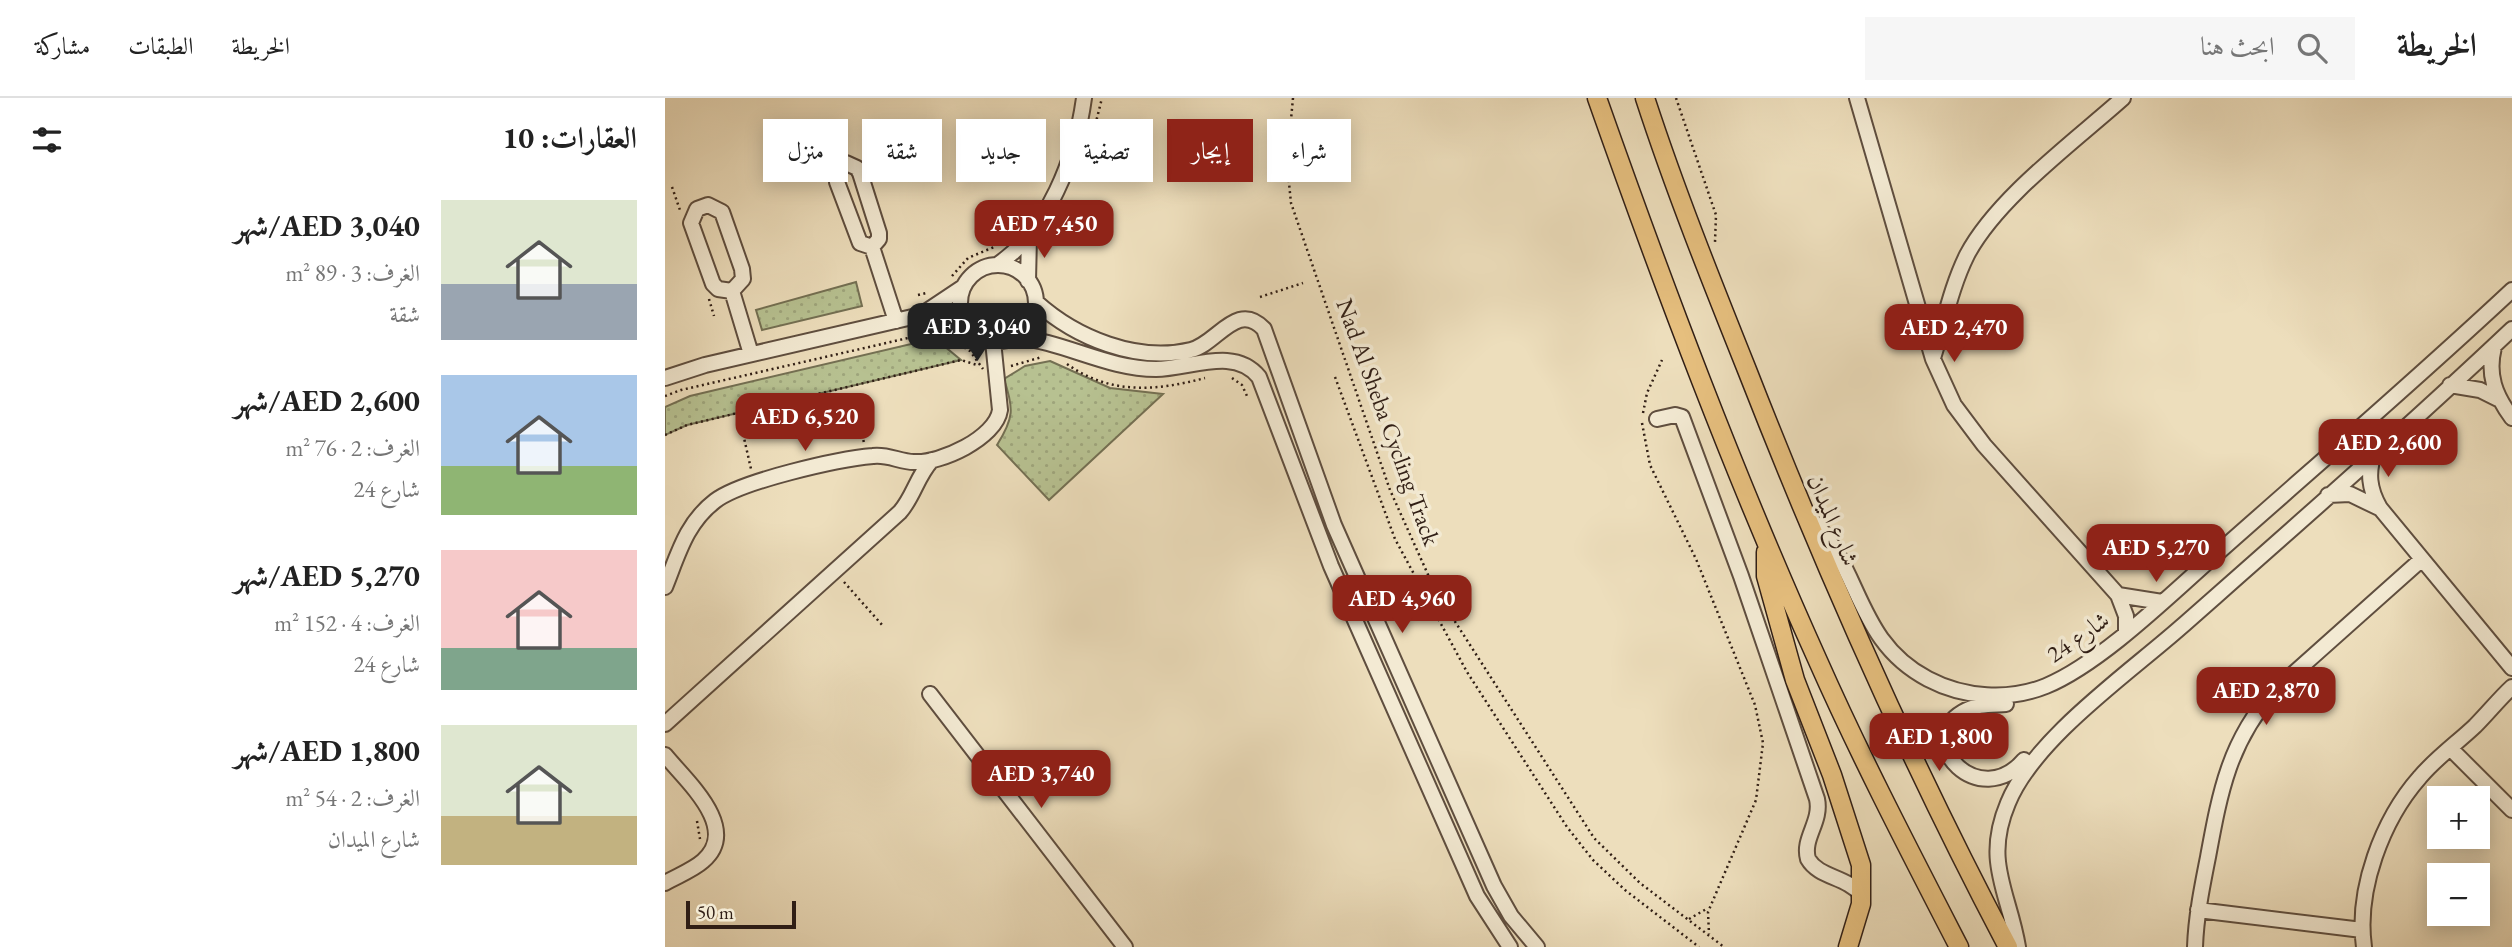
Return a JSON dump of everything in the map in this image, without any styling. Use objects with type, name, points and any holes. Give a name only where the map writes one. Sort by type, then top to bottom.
[{"type":"main road","points":[[1597,98],[1683,334],[1767,545],[1867,767],[1958,947]]},
{"type":"main road","name":"شارع الميدان","points":[[1645,98],[1681,203],[1802,511],[1891,713],[1948,833],[2008,947]]},
{"type":"main road","points":[[1767,545],[1766,576],[1795,680],[1860,860],[1862,895],[1857,923],[1847,947]]},
{"type":"street","points":[[665,378],[751,354],[921,316],[963,287],[977,271],[997,265],[1029,237],[1047,206],[1073,145],[1084,98]]},
{"type":"street","points":[[1857,98],[1942,382],[1968,426],[2118,595],[2126,616],[2126,632]]},
{"type":"street","points":[[1933,359],[1958,277],[1982,233],[2015,195],[2123,98]]},
{"type":"street","points":[[873,247],[860,243],[837,182],[837,170],[846,163],[852,164],[860,173],[879,236],[873,247],[896,321]]},
{"type":"street","points":[[702,206],[713,206],[724,217],[743,274],[740,284],[731,291],[718,289],[713,284],[693,228],[691,217],[702,206]]},
{"type":"street","points":[[1014,337],[1030,323],[1035,302],[1028,281],[1029,237]]},
{"type":"street","points":[[997,265],[1018,271],[1028,281]]},
{"type":"street","points":[[963,287],[960,308],[968,327]]},
{"type":"street","name":"شارع 24","points":[[1802,511],[1833,546],[1867,620],[1900,659],[1928,679],[1957,690],[1988,695],[2024,692],[2066,677],[2126,632],[2512,290]]},
{"type":"street","points":[[731,291],[751,354]]},
{"type":"street","points":[[1035,302],[1065,325],[1117,347],[1168,353],[1194,350],[1211,342],[1235,320],[1251,320],[1264,329],[1346,553],[1494,886],[1511,916],[1537,947]]},
{"type":"street","points":[[921,316],[968,327],[979,336],[993,341],[1014,337],[1066,345],[1086,363],[1152,379],[1168,376],[1189,366],[1218,360],[1237,362],[1252,368],[1262,382],[1331,566],[1477,896],[1510,947]]},
{"type":"street","points":[[1065,325],[1142,342],[1211,342]]},
{"type":"street","points":[[2018,947],[1998,870],[2001,826],[2007,804],[2021,778],[2055,735],[2512,330]]},
{"type":"street","points":[[665,587],[680,546],[695,521],[715,501],[754,482],[867,456],[880,455],[913,462],[932,460],[982,438],[997,422],[1000,410],[993,341]]},
{"type":"street","points":[[1112,368],[1117,347]]},
{"type":"street","points":[[2494,347],[2491,368],[2498,399],[2512,418]]},
{"type":"street","points":[[2450,386],[2480,390],[2498,399]]},
{"type":"street","points":[[1657,419],[1675,415],[1683,421],[1741,576],[1817,799],[1819,814],[1808,840],[1808,859],[1819,871],[1854,886],[1862,895]]},
{"type":"street","points":[[2375,451],[2369,474],[2380,509]]},
{"type":"street","points":[[900,460],[914,484]]},
{"type":"street","points":[[665,724],[900,512],[909,499],[914,484],[932,460]]},
{"type":"street","points":[[2328,495],[2361,497],[2380,509],[2512,668]]},
{"type":"street","points":[[2195,947],[2198,910],[2221,791],[2240,738],[2253,715],[2274,691],[2423,559]]},
{"type":"street","points":[[2118,595],[2162,602]]},
{"type":"street","points":[[2364,947],[2362,930],[2373,868],[2394,815],[2419,778],[2512,687]]},
{"type":"street","points":[[2024,692],[2010,703],[1982,705],[1961,713],[1946,733],[1945,744],[1949,758],[1965,774],[2000,778],[2013,772],[2039,744],[2055,735]]},
{"type":"street","points":[[930,694],[1125,947]]},
{"type":"street","points":[[2486,715],[2512,699]]},
{"type":"street","points":[[2455,745],[2512,810]]},
{"type":"street","points":[[665,755],[712,813],[716,834],[713,848],[705,859],[665,883]]},
{"type":"street","points":[[1835,876],[1860,860]]},
{"type":"street","points":[[2198,910],[2362,930]]},
{"type":"path","name":"Nad Al Sheba Cycling Track","points":[[1293,98],[1287,163],[1291,203],[1407,533],[1454,621],[1580,821],[1630,876],[1724,947]]},
{"type":"path","points":[[1676,98],[1716,215],[1715,244]]},
{"type":"path","points":[[1003,241],[1013,227]]},
{"type":"path","points":[[945,283],[963,261],[998,245]]},
{"type":"path","points":[[1260,297],[1303,283]]},
{"type":"path","points":[[918,295],[928,293]]},
{"type":"path","points":[[665,396],[925,333],[934,334]]},
{"type":"path","points":[[944,336],[969,351],[977,365]]},
{"type":"path","points":[[665,435],[687,425],[961,360],[984,369]]},
{"type":"path","points":[[1662,360],[1647,393],[1643,412],[1642,435],[1646,451],[1656,480],[1696,559],[1755,705],[1763,743],[1760,782],[1750,818],[1710,906],[1707,919],[1709,934]]},
{"type":"path","points":[[1335,377],[1395,539],[1467,672],[1586,852],[1625,890],[1699,947]]},
{"type":"path","points":[[854,397],[867,456]]},
{"type":"path","points":[[742,429],[754,482]]},
{"type":"path","points":[[834,572],[883,626]]},
{"type":"path","points":[[694,849],[700,839],[696,815]]},
{"type":"path","points":[[1687,919],[1710,906]]},
{"type":"green space","points":[[856,282],[862,306],[762,330],[756,310]]},
{"type":"green space","points":[[928,340],[944,346],[961,360],[687,425],[665,435],[665,407],[690,396]]},
{"type":"green space","points":[[1050,361],[1110,388],[1163,394],[1049,500],[997,445],[1007,428],[1011,413],[1004,379],[1025,366]]}]
